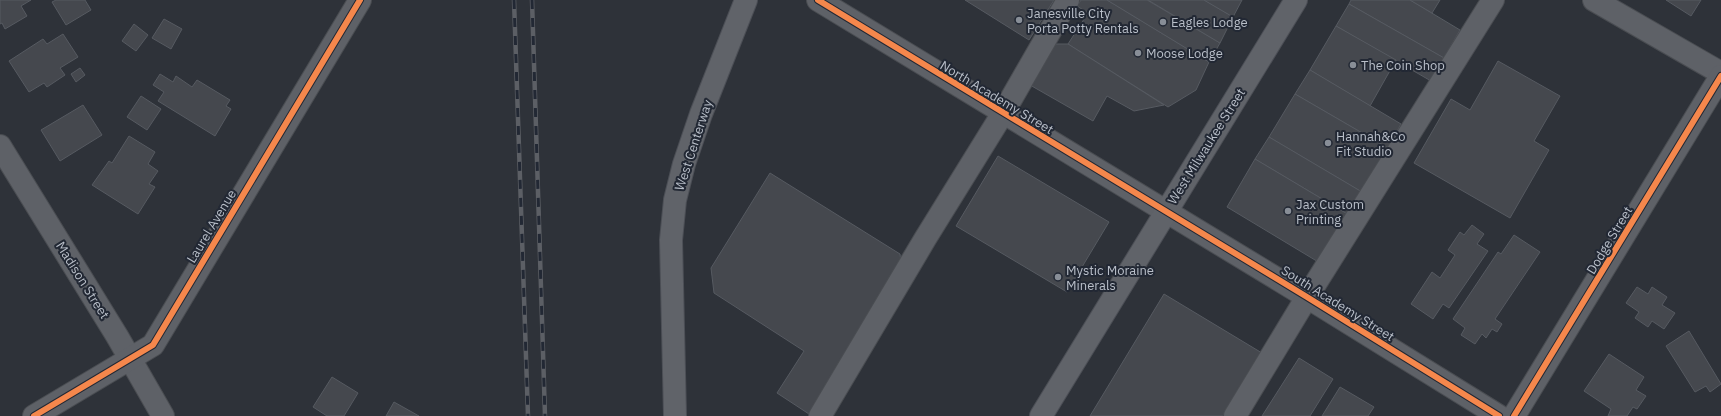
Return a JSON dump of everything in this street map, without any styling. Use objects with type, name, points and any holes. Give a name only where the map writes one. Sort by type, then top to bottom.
[{"type":"main road","name":"West Centerway","points":[[675,416],[671,240],[675,200],[684,164],[701,114],[746,0]]},
{"type":"main road","name":"West Milwaukee Street","points":[[1041,416],[1165,211],[1296,0]]},
{"type":"street","name":"Laurel Avenue","points":[[34,416],[153,345],[360,0]]},
{"type":"street","name":"North Academy Street","points":[[818,0],[1165,211]]},
{"type":"street","points":[[820,416],[925,239],[1003,113],[1068,0]]},
{"type":"street","points":[[1235,416],[1307,296],[1493,0]]},
{"type":"street","points":[[1594,0],[1721,74]]},
{"type":"street","name":"Dodge Street","points":[[1514,416],[1721,74]]},
{"type":"street","name":"Madison Street","points":[[0,146],[117,336],[163,416]]},
{"type":"street","name":"South Academy Street","points":[[1165,211],[1307,296],[1499,416]]},
{"type":"building","points":[[0,0],[31,0],[21,6],[27,16],[5,29],[2,23],[0,24]]},
{"type":"building","points":[[56,0],[85,0],[91,10],[66,25],[52,2]]},
{"type":"building","name":"Janesville City Porta Potty Rentals","points":[[965,0],[1054,0],[1029,40]]},
{"type":"building","name":"Moose Lodge","points":[[1081,0],[1107,0],[1209,62],[1196,90],[1168,107],[1068,44],[1088,13],[1077,6]]},
{"type":"building","name":"Eagles Lodge","points":[[1107,0],[1147,0],[1220,43],[1209,62]]},
{"type":"building","points":[[1148,0],[1204,0],[1233,17],[1220,43]]},
{"type":"building","points":[[1204,0],[1242,0],[1233,17]]},
{"type":"building","points":[[1351,0],[1410,0],[1460,30],[1444,58],[1349,4]]},
{"type":"building","points":[[1410,0],[1440,0],[1432,13]]},
{"type":"building","points":[[1666,0],[1701,0],[1691,16]]},
{"type":"building","points":[[1349,4],[1444,58],[1431,81],[1336,26]]},
{"type":"building","points":[[164,19],[182,29],[171,49],[152,38]]},
{"type":"building","points":[[134,24],[148,35],[136,51],[122,41]]},
{"type":"building","name":"The Coin Shop","points":[[1336,26],[1396,60],[1370,106],[1310,70]]},
{"type":"building","points":[[63,34],[78,57],[60,68],[65,75],[47,87],[44,83],[29,92],[9,61],[43,39],[47,44]]},
{"type":"building","points":[[1054,44],[1068,44],[1164,105],[1134,111],[1107,96],[1093,121],[1030,85]]},
{"type":"building","points":[[1498,61],[1560,96],[1534,141],[1549,150],[1510,218],[1414,163],[1451,99],[1470,110]]},
{"type":"building","points":[[80,68],[85,75],[76,82],[71,74]]},
{"type":"building","points":[[1310,70],[1401,124],[1388,148],[1295,94]]},
{"type":"building","points":[[160,74],[173,82],[176,76],[192,87],[197,80],[230,100],[226,106],[231,109],[215,136],[158,101],[164,92],[153,85]]},
{"type":"building","name":"Hannah&Co Fit Studio","points":[[1295,94],[1388,148],[1362,192],[1269,137]]},
{"type":"building","points":[[141,96],[161,109],[147,130],[127,117]]},
{"type":"building","points":[[83,105],[102,135],[60,161],[41,130]]},
{"type":"building","points":[[129,136],[155,152],[148,164],[158,171],[149,184],[155,187],[138,214],[92,185],[109,161],[112,163]]},
{"type":"building","points":[[1269,137],[1362,192],[1349,215],[1255,159]]},
{"type":"building","points":[[998,156],[1109,222],[1067,292],[956,226]]},
{"type":"building","name":"Jax Custom Printing","points":[[1255,159],[1349,215],[1320,263],[1227,207]]},
{"type":"building","points":[[770,173],[900,254],[902,271],[809,414],[777,393],[804,351],[714,293],[711,268]]},
{"type":"building","points":[[1472,225],[1484,234],[1477,244],[1488,251],[1449,308],[1443,304],[1433,319],[1411,304],[1432,272],[1440,278],[1455,255],[1448,250],[1460,232],[1464,235]]},
{"type":"building","points":[[1514,235],[1540,252],[1495,319],[1502,324],[1497,332],[1492,329],[1486,338],[1482,334],[1475,344],[1461,335],[1465,328],[1453,319],[1498,252],[1501,254]]},
{"type":"building","points":[[1637,287],[1648,294],[1652,287],[1667,297],[1662,305],[1675,313],[1664,329],[1652,321],[1648,327],[1635,318],[1639,312],[1626,303]]},
{"type":"building","points":[[1164,294],[1262,353],[1224,416],[1090,416]]},
{"type":"building","points":[[1689,331],[1721,384],[1710,392],[1706,386],[1695,392],[1666,346]]},
{"type":"building","points":[[1609,354],[1644,377],[1636,390],[1646,396],[1637,409],[1633,407],[1627,416],[1608,416],[1611,409],[1584,391]]},
{"type":"building","points":[[1299,358],[1333,379],[1310,416],[1262,416]]},
{"type":"building","points":[[332,377],[358,393],[344,416],[327,416],[313,407]]},
{"type":"building","points":[[1340,387],[1374,407],[1368,416],[1322,416]]},
{"type":"building","points":[[394,402],[419,416],[386,416]]},
{"type":"railway","points":[[514,0],[528,416]]},
{"type":"railway","points":[[532,0],[545,416]]},
{"type":"cycle path","points":[[34,416],[153,345],[360,0]]},
{"type":"cycle path","points":[[818,0],[1307,297],[1499,416]]},
{"type":"cycle path","points":[[1514,416],[1721,76]]},
{"type":"place","name":"Janesville City Porta Potty Rentals","points":[[1019,20]]},
{"type":"place","name":"Eagles Lodge","points":[[1163,22]]},
{"type":"place","name":"Moose Lodge","points":[[1138,53]]},
{"type":"place","name":"The Coin Shop","points":[[1353,65]]},
{"type":"place","name":"Hannah&Co Fit Studio","points":[[1328,143]]},
{"type":"place","name":"Jax Custom Printing","points":[[1288,211]]},
{"type":"place","name":"Mystic Moraine Minerals","points":[[1058,277]]}]
